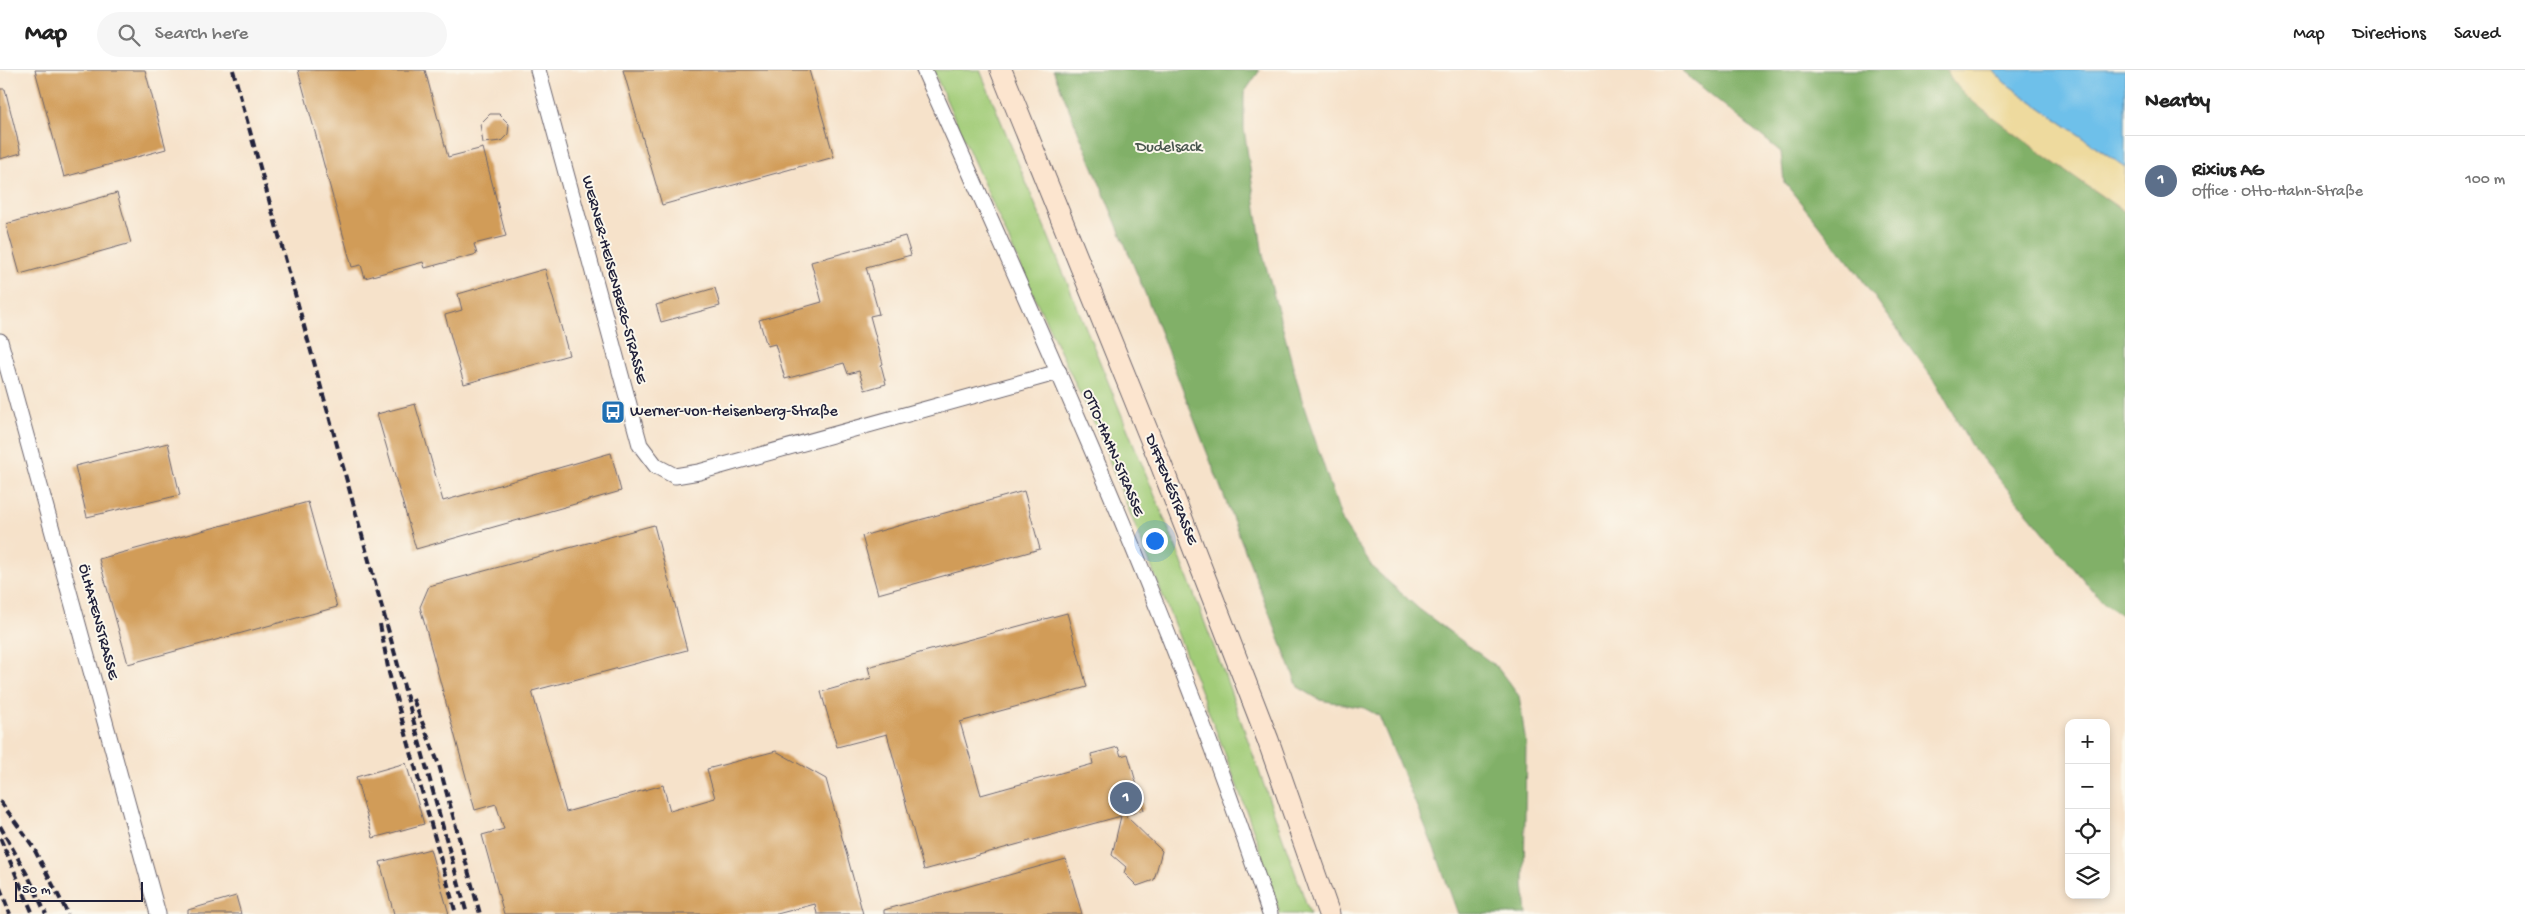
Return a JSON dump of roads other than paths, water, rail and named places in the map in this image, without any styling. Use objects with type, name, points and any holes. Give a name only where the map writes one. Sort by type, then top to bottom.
[{"type":"main road","name":"DIFFENÉSTRASSE","points":[[1000,70],[1160,462],[1265,732],[1328,914]]},
{"type":"street","name":"WERNER-HEISENBERG-STRASSE","points":[[538,70],[640,444],[656,466],[675,476],[699,472],[1059,372]]},
{"type":"street","name":"OTTO-HAHN-STRASSE","points":[[924,70],[1059,372],[1141,566],[1187,683],[1270,914]]},
{"type":"street","name":"ÖLHAFENSTRASSE","points":[[0,341],[158,914]]},
{"type":"water","points":[[1993,70],[2125,70],[2125,167],[2004,82]]},
{"type":"railway","points":[[233,70],[467,914]]},
{"type":"railway","points":[[380,624],[389,673],[456,914]]},
{"type":"railway","points":[[413,699],[439,765],[480,914]]},
{"type":"railway","points":[[0,801],[32,845],[68,914]]},
{"type":"railway","points":[[0,826],[29,878],[46,914]]},
{"type":"railway","points":[[0,838],[33,914]]},
{"type":"railway","points":[[0,888],[10,914]]},
{"type":"place","name":"Werner-von-Heisenberg-Straße","points":[[613,412]]},
{"type":"place","name":"Rixius AG","points":[[1126,798]]},
{"type":"park label","name":"Dudelsack","points":[[1169,148]]}]
